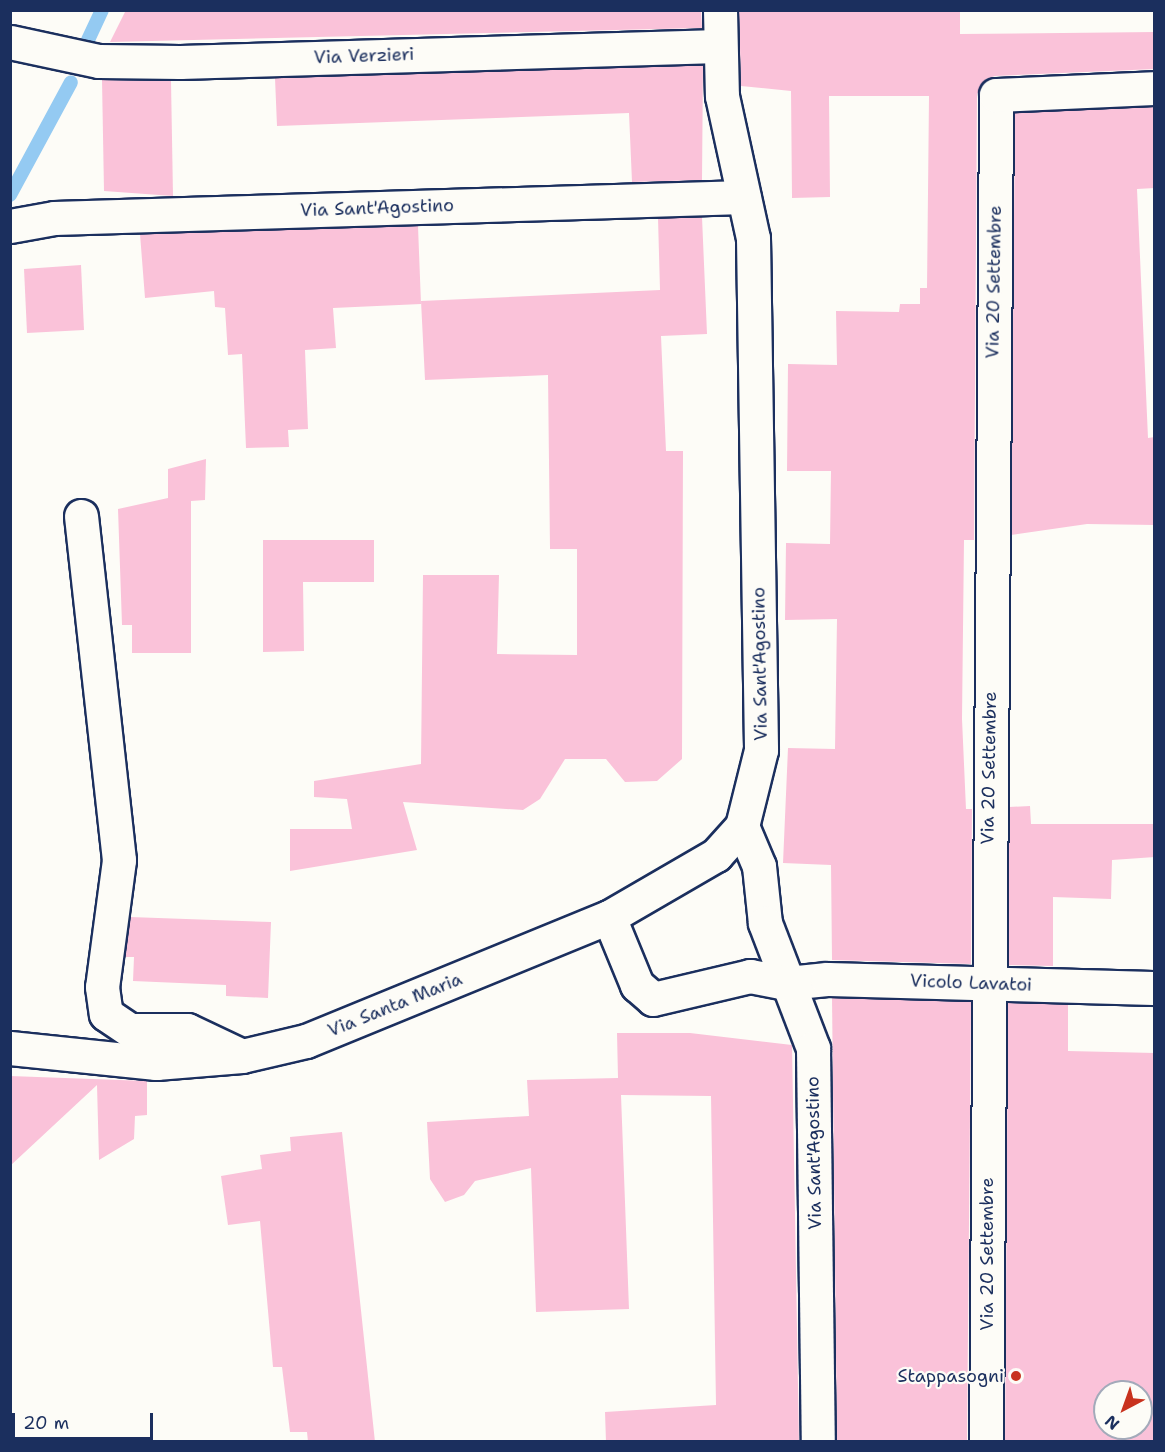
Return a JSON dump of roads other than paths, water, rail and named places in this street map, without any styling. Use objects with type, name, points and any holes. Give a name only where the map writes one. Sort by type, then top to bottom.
[{"type":"street","name":"Via Sant'Agostino","points":[[720,10],[719,46],[722,96],[753,238],[761,750],[742,826],[759,866],[765,923],[813,1048],[818,1442]]},
{"type":"street","name":"Via Verzieri","points":[[10,42],[99,61],[180,62],[719,46]]},
{"type":"street","name":"Via 20 Settembre","points":[[986,1442],[987,984],[996,95],[1155,88]]},
{"type":"street","name":"Via Sant'Agostino","points":[[10,226],[54,218],[744,197]]},
{"type":"street","points":[[81,516],[119,860],[102,987],[106,1014],[130,1030],[188,1030],[242,1056]]},
{"type":"street","name":"Via Santa Maria","points":[[10,1048],[156,1062],[242,1056],[306,1041],[609,917],[716,855],[742,826]]},
{"type":"street","name":"Vicolo Lavatoi","points":[[609,917],[637,985],[653,999],[750,976],[787,983],[827,979],[1155,988]]},
{"type":"waterway","points":[[88,40],[102,10]]},
{"type":"waterway","points":[[10,195],[71,82]]},
{"type":"place","name":"Stappasogni","points":[[1016,1376]]}]
